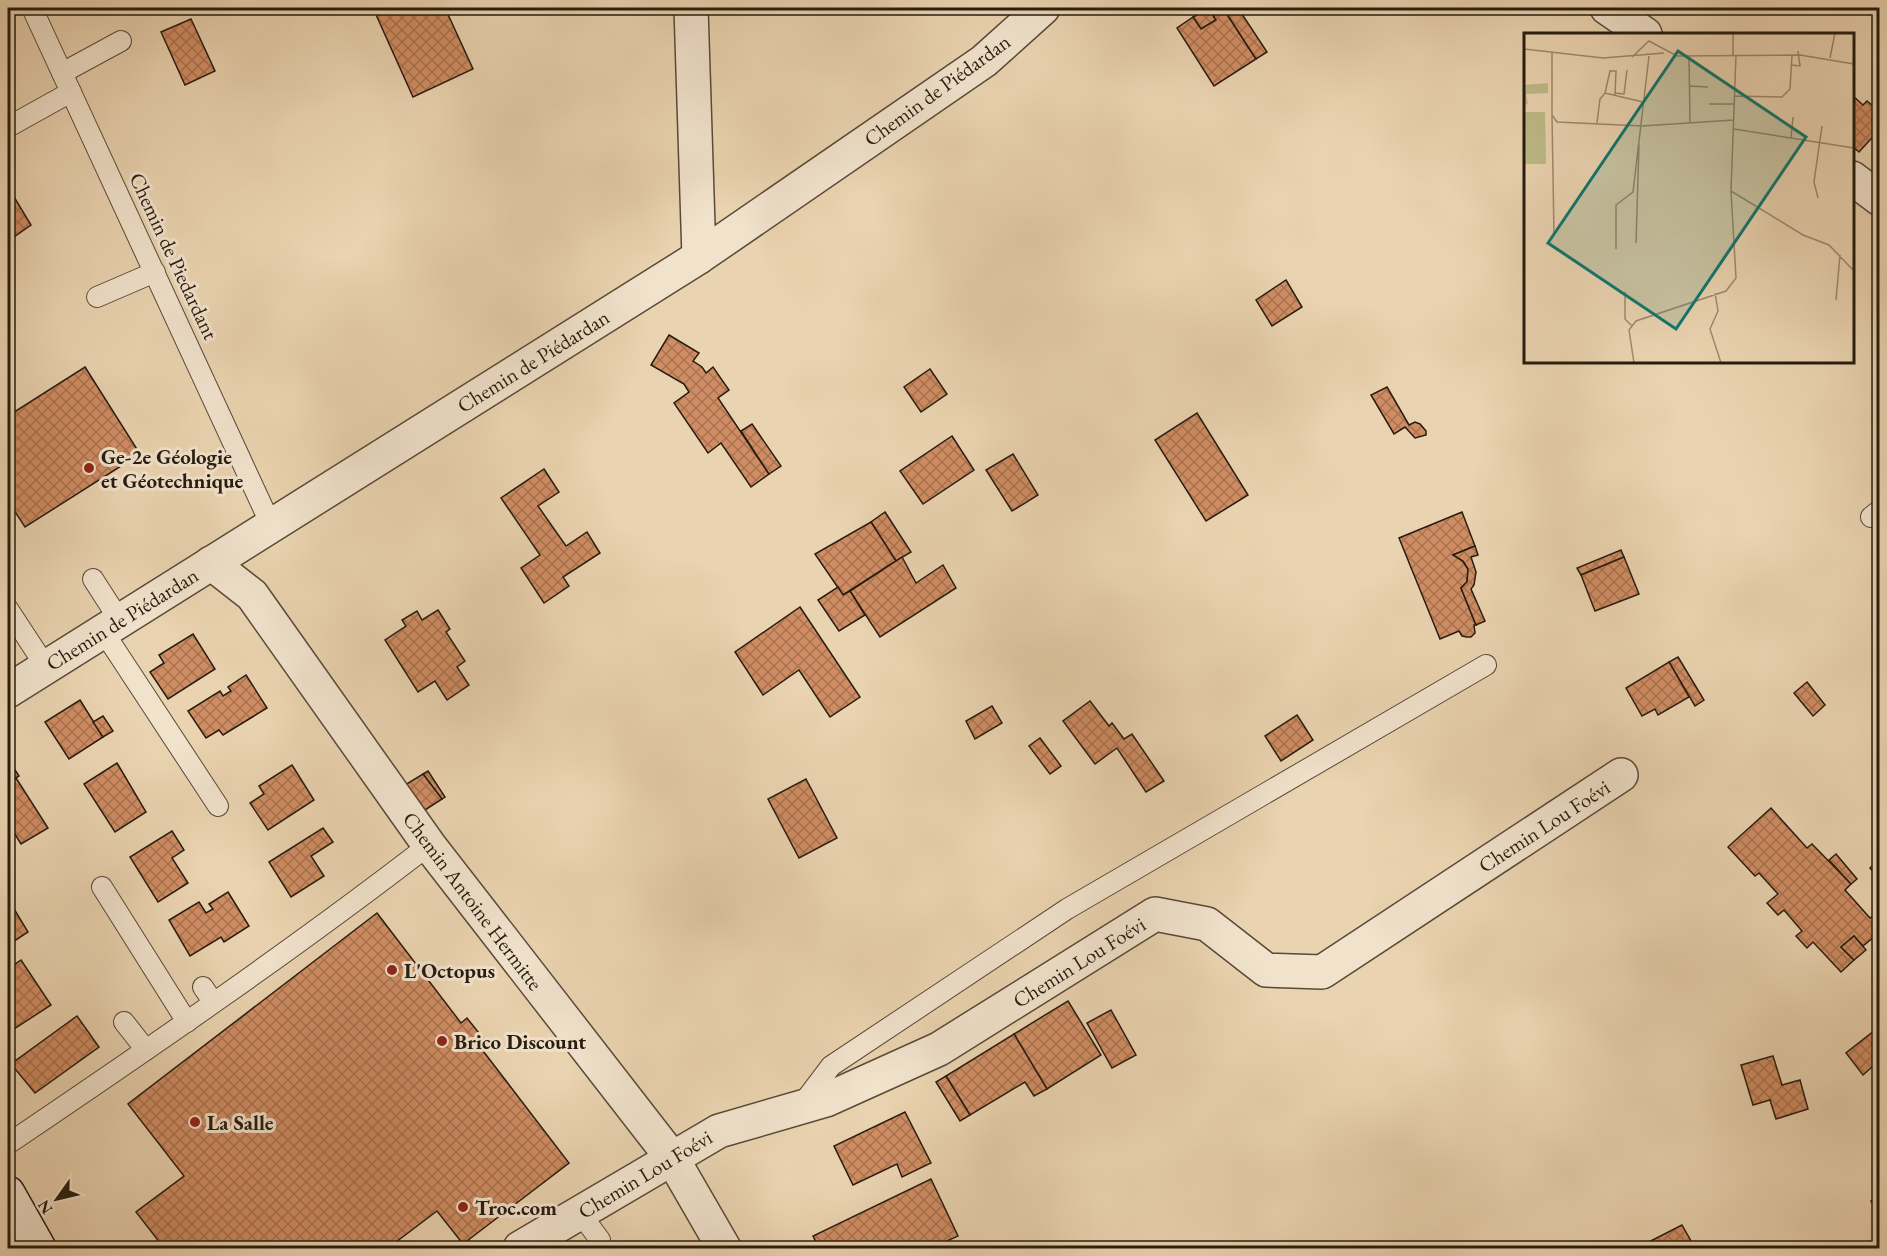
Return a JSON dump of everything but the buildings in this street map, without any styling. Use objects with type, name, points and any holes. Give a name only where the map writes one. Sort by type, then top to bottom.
[{"type":"street","points":[[691,8],[699,257]]},
{"type":"street","name":"Chemin de Piédardan","points":[[8,691],[699,257],[984,61],[1043,8]]},
{"type":"street","points":[[1607,8],[1644,33]]},
{"type":"street","points":[[1854,180],[1880,199]]},
{"type":"street","name":"Chemin Antoine Hermitte","points":[[211,563],[252,595],[429,845],[672,1158],[724,1248]]},
{"type":"street","name":"Chemin Lou Foévi","points":[[519,1248],[719,1131],[826,1100],[939,1049],[1155,914],[1207,924],[1266,970],[1322,972],[1621,775]]},
{"type":"street","points":[[8,1193],[39,1248]]},
{"type":"lane","name":"Chemin de Piedardant","points":[[32,8],[271,525]]},
{"type":"lane","points":[[62,73],[121,41]]},
{"type":"lane","points":[[8,127],[71,92]]},
{"type":"lane","points":[[97,297],[155,272]]},
{"type":"lane","points":[[93,579],[111,626],[218,806]]},
{"type":"lane","points":[[8,609],[46,667]]},
{"type":"lane","points":[[799,1108],[831,1066],[1067,909],[1486,665]]},
{"type":"lane","points":[[8,1144],[186,1022],[208,995],[362,897],[429,845]]},
{"type":"lane","points":[[102,887],[186,1022]]},
{"type":"lane","points":[[124,1022],[146,1050]]},
{"type":"lane","points":[[580,1213],[600,1240]]},
{"type":"place","name":"Ge-2e Géologie et Géotechnique","points":[[89,468]]},
{"type":"place","name":"L'Octopus","points":[[392,970]]},
{"type":"place","name":"Brico Discount","points":[[442,1041]]},
{"type":"place","name":"La Salle","points":[[195,1122]]},
{"type":"place","name":"Troc.com","points":[[463,1207]]}]
